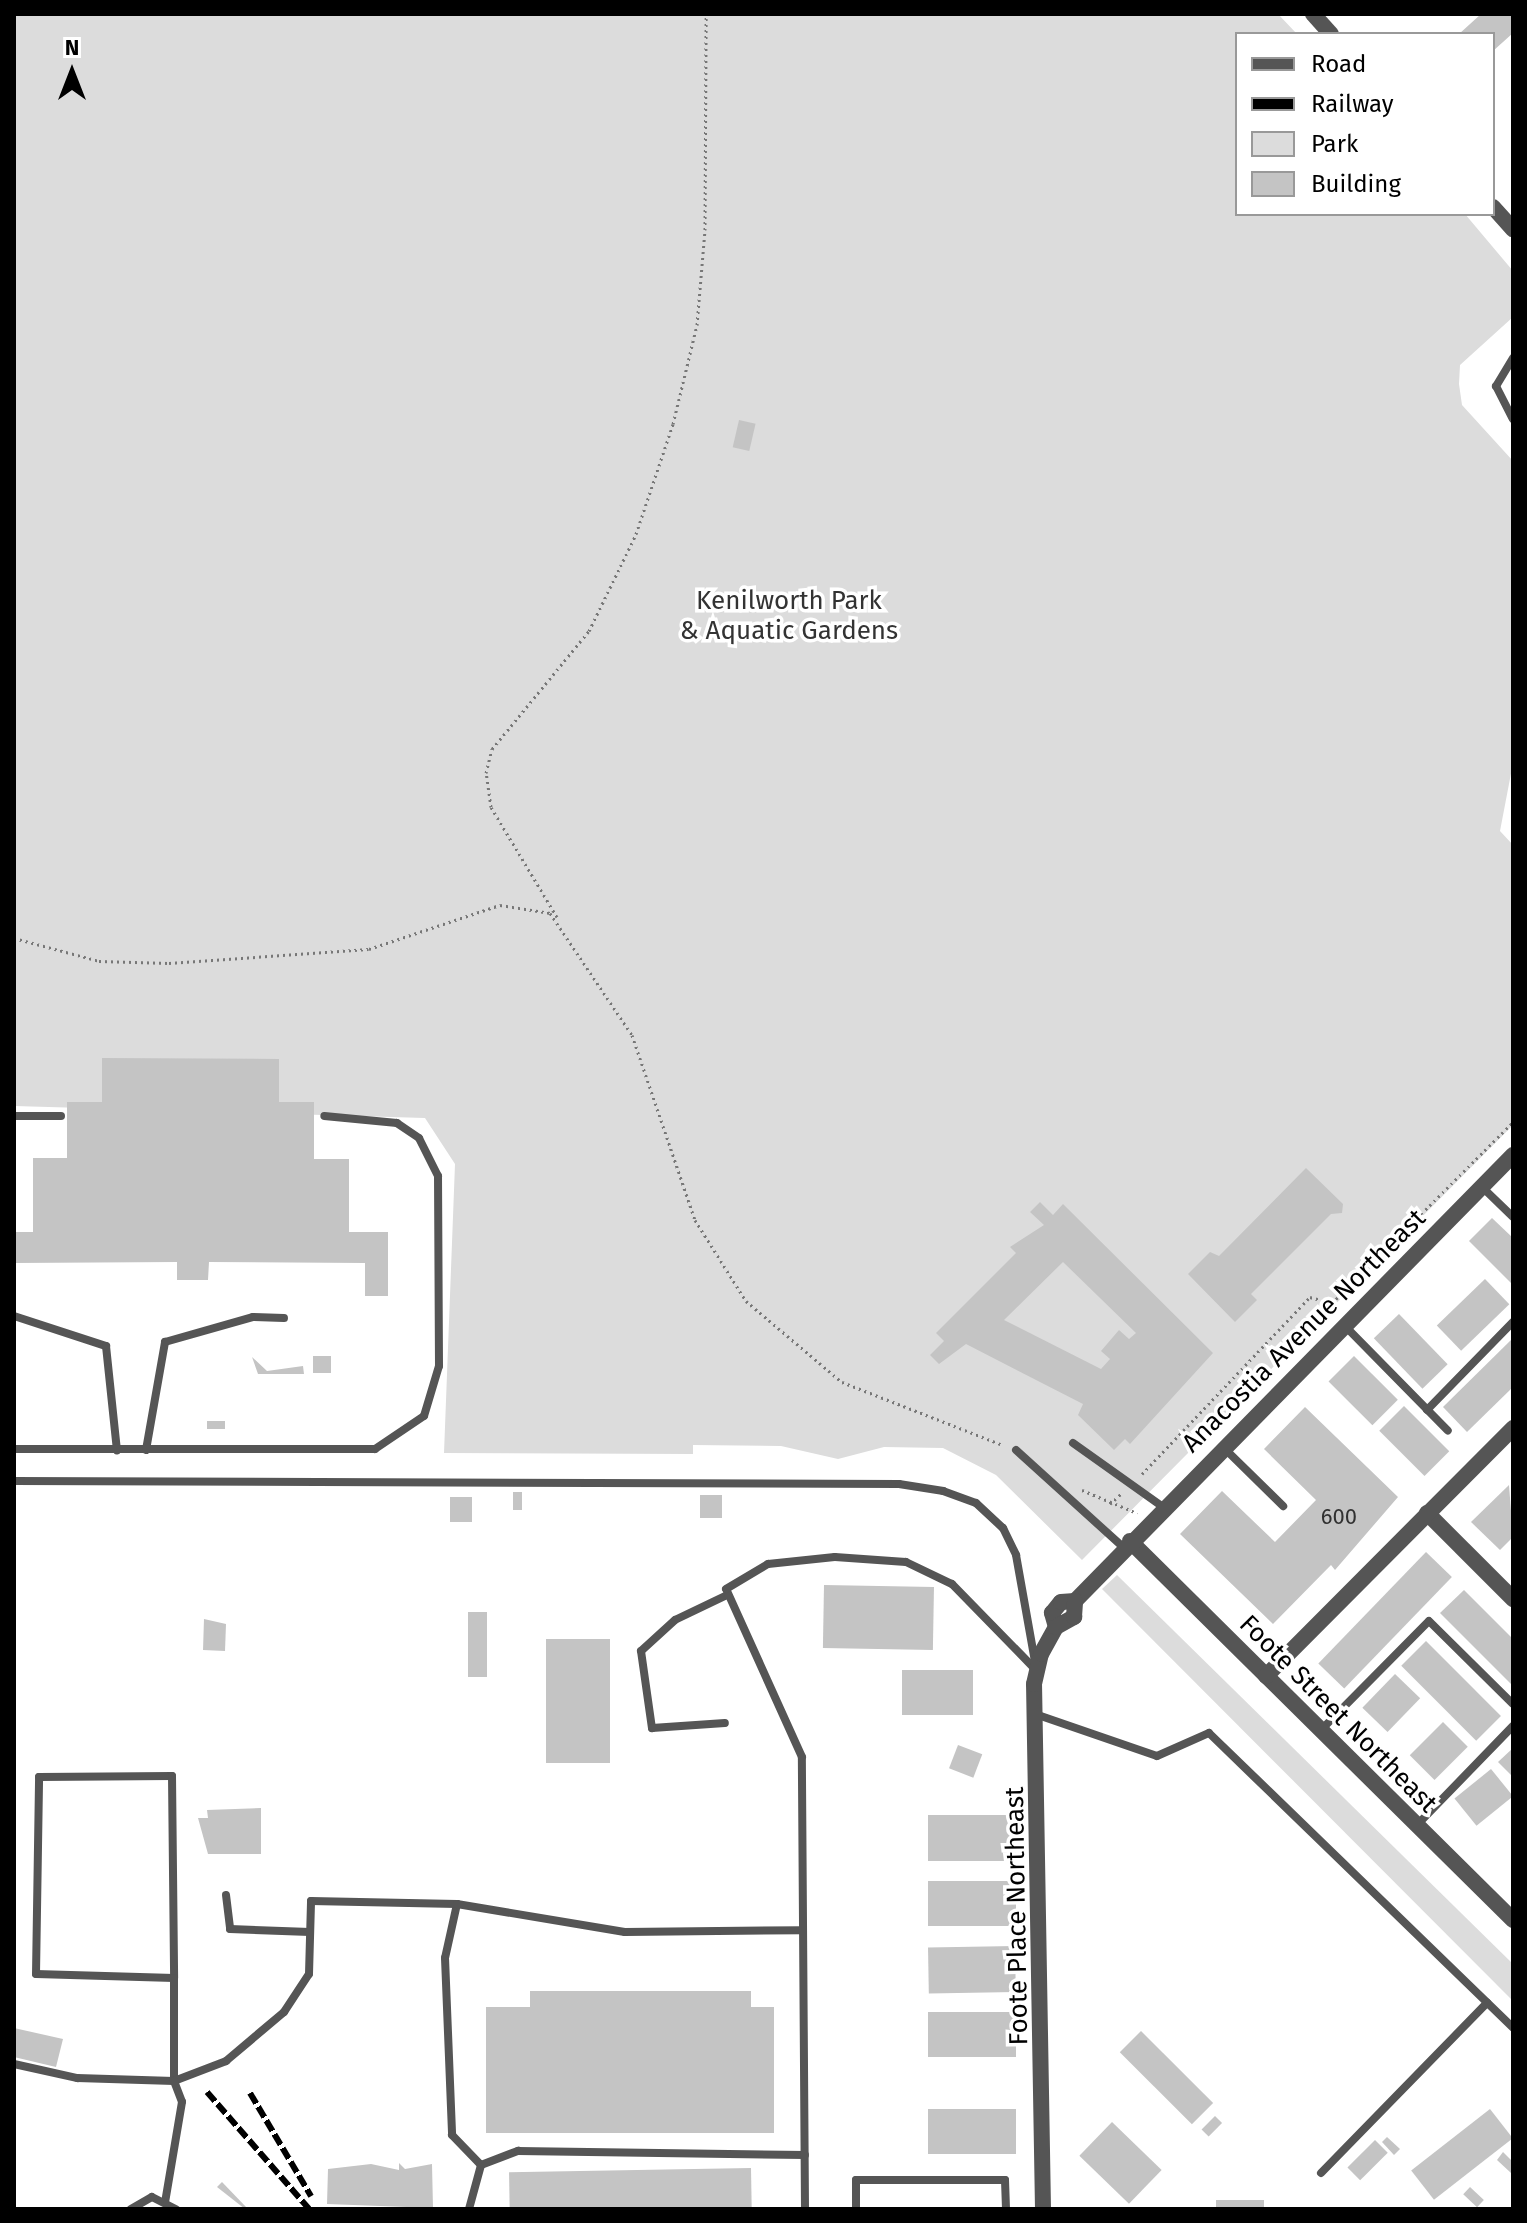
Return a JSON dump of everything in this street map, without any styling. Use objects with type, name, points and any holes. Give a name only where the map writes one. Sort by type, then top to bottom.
[{"type":"street","points":[[1313,14],[1329,32]]},
{"type":"street","points":[[1495,209],[1513,229]]},
{"type":"street","name":"Anacostia Avenue Northeast","points":[[1127,1544],[1513,1155]]},
{"type":"street","points":[[1266,1676],[1513,1428]]},
{"type":"street","points":[[1427,1513],[1511,1592]]},
{"type":"street","name":"Foote Place Northeast","points":[[1043,2209],[1036,1671],[1056,1627],[1074,1617],[1075,1601],[1127,1544]]},
{"type":"street","name":"Foote Street Northeast","points":[[1127,1544],[1266,1676],[1513,1920]]},
{"type":"lane","points":[[1513,358],[1496,386],[1513,419]]},
{"type":"lane","points":[[14,1116],[61,1116]]},
{"type":"lane","points":[[14,1449],[375,1449],[404,1435],[424,1416],[439,1366],[439,1191],[429,1152],[384,1118],[324,1116]]},
{"type":"lane","points":[[1482,1187],[1513,1217]]},
{"type":"lane","points":[[14,1316],[106,1346],[117,1450]]},
{"type":"lane","points":[[146,1450],[165,1342],[253,1317],[284,1318]]},
{"type":"lane","points":[[1427,1410],[1513,1322]]},
{"type":"lane","points":[[1343,1324],[1448,1431]]},
{"type":"lane","points":[[1073,1443],[1163,1507]]},
{"type":"lane","points":[[1222,1447],[1283,1506]]},
{"type":"lane","points":[[1016,1450],[1127,1544]]},
{"type":"lane","points":[[14,1481],[899,1484],[943,1491],[976,1503],[1003,1528],[1016,1555],[1036,1671]]},
{"type":"lane","points":[[725,1723],[652,1728],[641,1651],[675,1620],[725,1596],[768,1564],[835,1557],[906,1562],[952,1584],[1036,1671]]},
{"type":"lane","points":[[725,1596],[802,1757],[805,2209]]},
{"type":"lane","points":[[1321,1731],[1429,1621],[1513,1704]]},
{"type":"lane","points":[[1035,1714],[1157,1756],[1209,1733],[1513,2028]]},
{"type":"lane","points":[[1416,1825],[1513,1726]]},
{"type":"lane","points":[[165,2202],[182,2102],[174,2081],[174,1978],[172,1776],[39,1777],[36,1974],[174,1978]]},
{"type":"lane","points":[[226,1895],[230,1929],[310,1932]]},
{"type":"lane","points":[[14,2064],[77,2078],[174,2081],[226,2061],[284,2012],[309,1974],[311,1901],[457,1904],[625,1932],[802,1930]]},
{"type":"lane","points":[[457,1904],[445,1958],[452,2135],[481,2165]]},
{"type":"lane","points":[[1321,2173],[1487,2003]]},
{"type":"lane","points":[[481,2165],[518,2151],[805,2155]]},
{"type":"lane","points":[[469,2209],[481,2165]]},
{"type":"lane","points":[[856,2209],[856,2180],[1005,2180],[1006,2209]]},
{"type":"lane","points":[[131,2209],[152,2197],[176,2209]]},
{"type":"path","points":[[706,14],[705,230],[697,325],[673,424],[636,534],[589,631],[492,749],[486,773],[491,807],[632,1035],[695,1220],[746,1301],[804,1357],[867,1396],[1016,1450]]},
{"type":"path","points":[[14,938],[99,961],[169,963],[369,949],[500,905],[539,908],[559,920]]},
{"type":"path","points":[[1141,1475],[1310,1297],[1332,1303],[1513,1122]]},
{"type":"path","points":[[1075,1485],[1110,1504],[1136,1511]]},
{"type":"path","points":[[1110,1504],[1125,1490]]},
{"type":"green space","name":"Kenilworth Park & Aquatic Gardens","points":[[14,14],[1278,14],[1295,32],[1235,32],[1235,216],[1467,216],[1513,271],[1513,317],[1460,365],[1459,384],[1462,405],[1513,461],[1513,763],[1500,831],[1513,845],[1513,1125],[1082,1560],[996,1475],[943,1448],[884,1447],[838,1459],[781,1446],[693,1445],[693,1454],[444,1453],[455,1164],[425,1118],[14,1106]]},
{"type":"green space","points":[[1117,1575],[1513,1964],[1513,2001],[1102,1589]]},
{"type":"building","points":[[1481,14],[1513,14],[1513,33],[1495,49],[1495,32],[1461,32]]},
{"type":"building","points":[[739,420],[756,424],[749,451],[733,447]]},
{"type":"building","points":[[102,1058],[279,1059],[279,1102],[314,1102],[314,1159],[349,1159],[349,1232],[388,1232],[388,1296],[365,1296],[365,1263],[209,1262],[208,1280],[177,1280],[177,1262],[14,1263],[14,1232],[33,1232],[33,1158],[67,1158],[67,1102],[102,1102]]},
{"type":"building","points":[[1306,1168],[1343,1204],[1342,1213],[1331,1214],[1251,1294],[1257,1300],[1235,1322],[1188,1274],[1210,1252],[1219,1256]]},
{"type":"building","points":[[1040,1202],[1053,1215],[1063,1204],[1213,1353],[1130,1444],[1125,1439],[1114,1450],[1078,1415],[1083,1404],[966,1344],[939,1364],[930,1355],[944,1341],[936,1333],[1016,1253],[1010,1247],[1044,1225],[1030,1212]],"holes":[[[1063,1262],[1136,1333],[1129,1339],[1119,1330],[1101,1351],[1110,1359],[1101,1369],[1004,1320]]]},
{"type":"building","points":[[1492,1218],[1513,1238],[1513,1285],[1469,1241]]},
{"type":"building","points":[[1485,1279],[1509,1304],[1461,1351],[1437,1326]]},
{"type":"building","points":[[1399,1314],[1448,1364],[1422,1389],[1374,1338]]},
{"type":"building","points":[[1513,1338],[1513,1387],[1467,1432],[1443,1407]]},
{"type":"building","points":[[313,1356],[331,1356],[331,1373],[313,1373]]},
{"type":"building","points":[[1354,1356],[1398,1400],[1372,1425],[1329,1381]]},
{"type":"building","points":[[252,1357],[267,1371],[303,1366],[304,1374],[258,1374]]},
{"type":"building","points":[[1404,1406],[1449,1451],[1425,1476],[1379,1431]]},
{"type":"building","points":[[1305,1407],[1398,1497],[1335,1570],[1331,1565],[1273,1624],[1180,1534],[1222,1491],[1275,1542],[1316,1500],[1264,1449]]},
{"type":"building","points":[[207,1421],[225,1421],[225,1429],[207,1429]]},
{"type":"building","points":[[1509,1485],[1513,1537],[1500,1550],[1471,1522]]},
{"type":"building","points":[[513,1492],[522,1492],[522,1510],[513,1510]]},
{"type":"building","points":[[700,1495],[722,1495],[722,1518],[700,1518]]},
{"type":"building","points":[[450,1497],[472,1497],[472,1522],[450,1522]]},
{"type":"building","points":[[1426,1552],[1452,1577],[1344,1689],[1318,1663]]},
{"type":"building","points":[[824,1585],[934,1587],[933,1650],[823,1648]]},
{"type":"building","points":[[1464,1590],[1513,1639],[1513,1686],[1440,1613]]},
{"type":"building","points":[[468,1612],[487,1612],[487,1677],[468,1677]]},
{"type":"building","points":[[204,1619],[226,1624],[225,1651],[203,1650]]},
{"type":"building","points":[[546,1639],[610,1639],[610,1763],[546,1763]]},
{"type":"building","points":[[1426,1641],[1501,1716],[1476,1741],[1401,1666]]},
{"type":"building","points":[[902,1670],[973,1670],[973,1715],[902,1715]]},
{"type":"building","points":[[1395,1674],[1420,1698],[1388,1732],[1362,1708]]},
{"type":"building","points":[[1443,1722],[1468,1747],[1435,1780],[1410,1755]]},
{"type":"building","points":[[958,1745],[982,1754],[973,1778],[949,1768]]},
{"type":"building","points":[[1513,1748],[1513,1777],[1498,1762]]},
{"type":"building","points":[[1491,1769],[1513,1796],[1477,1826],[1454,1799]]},
{"type":"building","points":[[261,1808],[261,1854],[208,1854],[198,1818],[208,1818],[207,1810]]},
{"type":"building","points":[[928,1815],[1016,1815],[1016,1861],[928,1861]]},
{"type":"building","points":[[928,1881],[1016,1881],[1016,1926],[928,1926]]},
{"type":"building","points":[[1015,1946],[1016,1992],[929,1994],[928,1948]]},
{"type":"building","points":[[530,1991],[751,1991],[751,2007],[774,2007],[774,2133],[486,2133],[486,2007],[530,2007]]},
{"type":"building","points":[[928,2012],[1016,2012],[1016,2057],[928,2057]]},
{"type":"building","points":[[14,2028],[63,2039],[56,2067],[14,2057]]},
{"type":"building","points":[[1141,2031],[1213,2103],[1192,2124],[1120,2052]]},
{"type":"building","points":[[928,2109],[1016,2109],[1016,2154],[928,2154]]},
{"type":"building","points":[[1490,2109],[1513,2138],[1434,2200],[1411,2171]]},
{"type":"building","points":[[1215,2116],[1222,2123],[1209,2137],[1202,2129]]},
{"type":"building","points":[[1112,2122],[1162,2170],[1129,2204],[1079,2156]]},
{"type":"building","points":[[1387,2137],[1400,2149],[1394,2155],[1382,2142]]},
{"type":"building","points":[[1375,2140],[1388,2153],[1360,2180],[1347,2168]]},
{"type":"building","points":[[1503,2152],[1513,2162],[1511,2173],[1497,2160]]},
{"type":"building","points":[[399,2163],[405,2169],[432,2164],[433,2208],[327,2204],[328,2169],[371,2164],[399,2170]]},
{"type":"building","points":[[751,2168],[752,2209],[510,2209],[509,2172]]},
{"type":"building","points":[[222,2182],[247,2208],[217,2187]]},
{"type":"building","points":[[1470,2187],[1484,2200],[1477,2207],[1463,2194]]},
{"type":"building","points":[[1216,2200],[1264,2200],[1264,2209],[1216,2209]]},
{"type":"railway","points":[[207,2092],[309,2209]]},
{"type":"railway","points":[[250,2093],[311,2196]]}]
